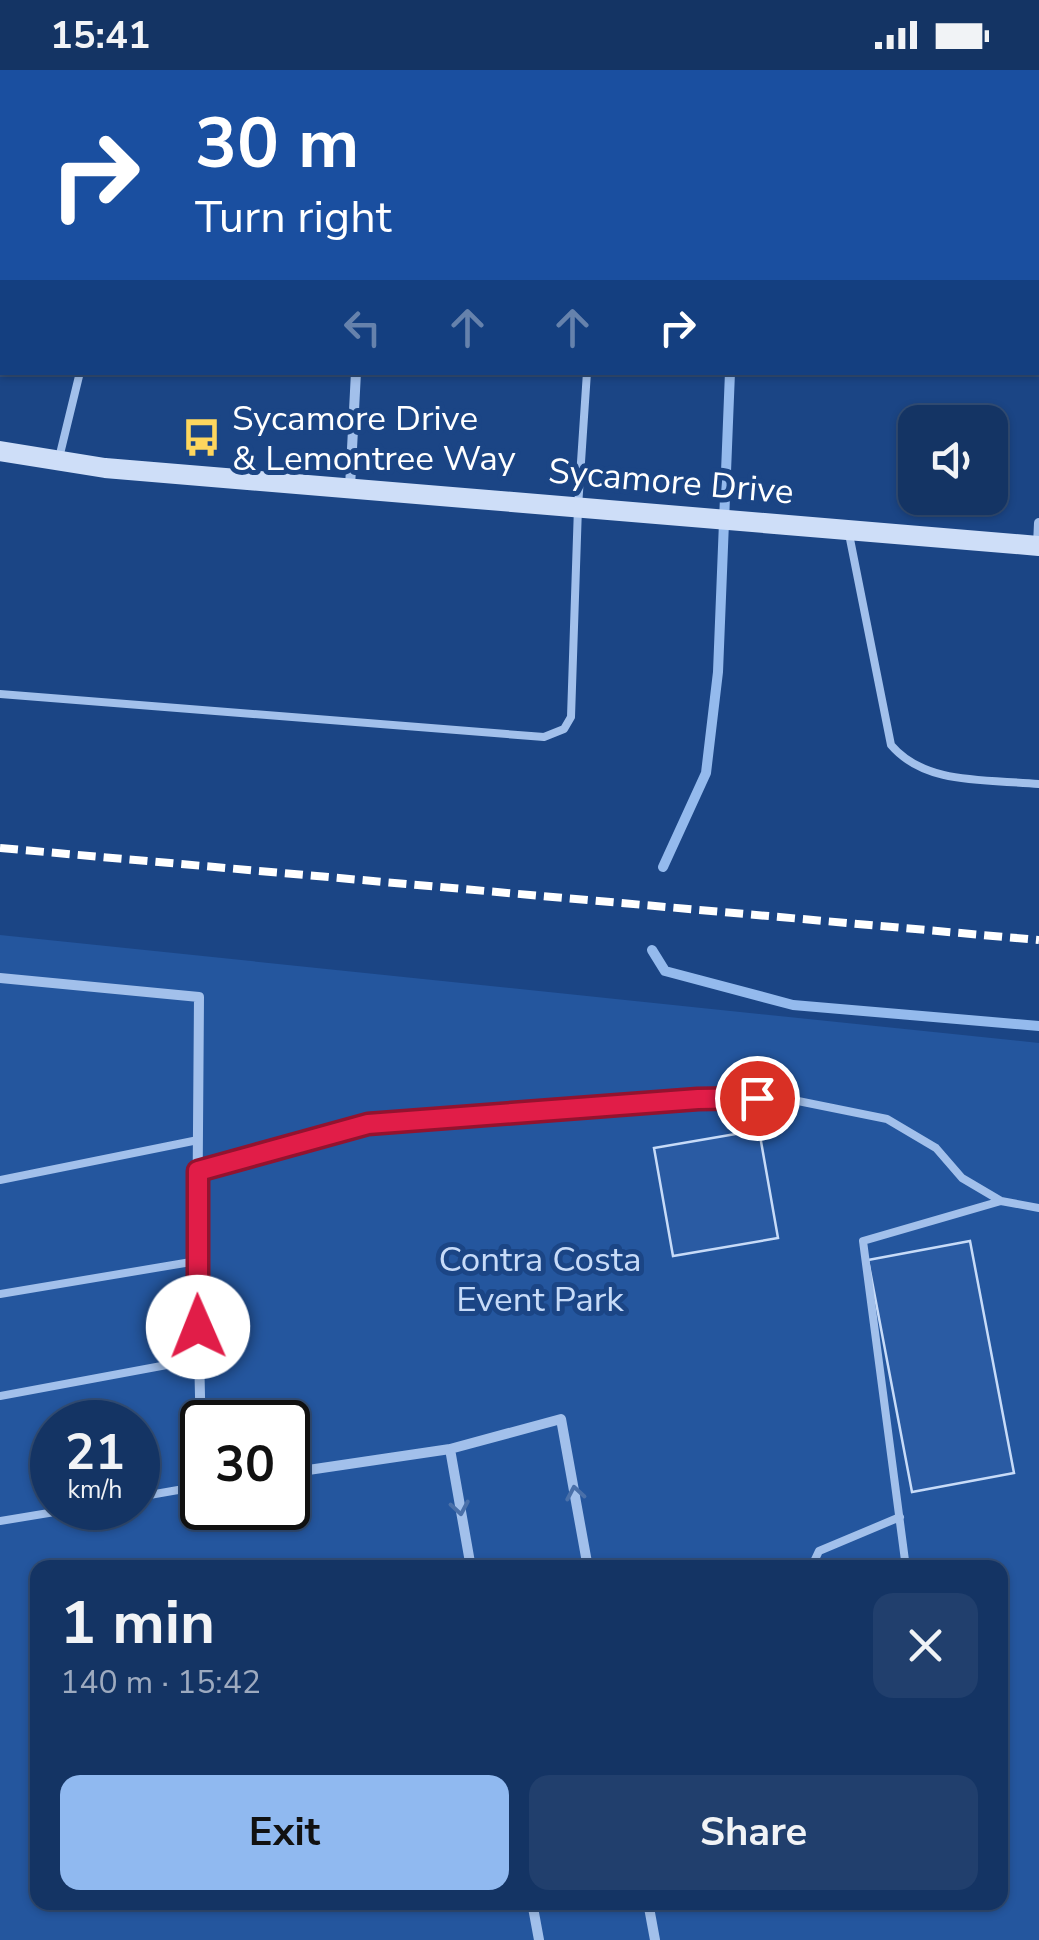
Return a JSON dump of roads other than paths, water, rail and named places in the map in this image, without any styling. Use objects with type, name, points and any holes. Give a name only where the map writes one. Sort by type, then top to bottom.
[{"type":"street","points":[[350,487],[356,375]]},
{"type":"street","name":"Sycamore Drive","points":[[0,451],[58,462],[1038,546]]},
{"type":"street","points":[[1038,546],[1039,523]]},
{"type":"street","points":[[0,978],[200,997],[200,1400]]},
{"type":"street","points":[[310,1471],[450,1449],[561,1419],[587,1560]]},
{"type":"street","points":[[450,1449],[470,1560]]},
{"type":"street","points":[[533,1910],[539,1940]]},
{"type":"street","points":[[649,1910],[655,1940]]},
{"type":"lane","points":[[58,462],[79,375]]},
{"type":"lane","points":[[0,694],[544,737],[564,728],[572,718],[578,507],[587,375]]},
{"type":"lane","points":[[848,530],[891,745],[908,765],[939,775],[1039,784]]},
{"type":"lane","points":[[198,1171],[368,1124],[757,1098],[814,1103],[888,1120],[936,1148],[962,1178],[1000,1201],[1039,1208]]},
{"type":"lane","points":[[0,1180],[198,1140]]},
{"type":"lane","points":[[905,1560],[863,1240],[1000,1201]]},
{"type":"lane","points":[[0,1294],[197,1261]]},
{"type":"lane","points":[[0,1396],[199,1360]]},
{"type":"lane","points":[[0,1521],[30,1516]]},
{"type":"lane","points":[[815,1560],[819,1550],[900,1517]]},
{"type":"waterway","points":[[663,867],[706,773],[718,672],[730,375]]},
{"type":"waterway","points":[[652,950],[665,971],[793,1005],[1039,1026]]},
{"type":"railway","points":[[0,848],[1039,940]]},
{"type":"place","name":"Sycamore Drive & Lemontree Way","points":[[202,438]]},
{"type":"park label","name":"Contra Costa Event Park","points":[[540,1279]]}]
